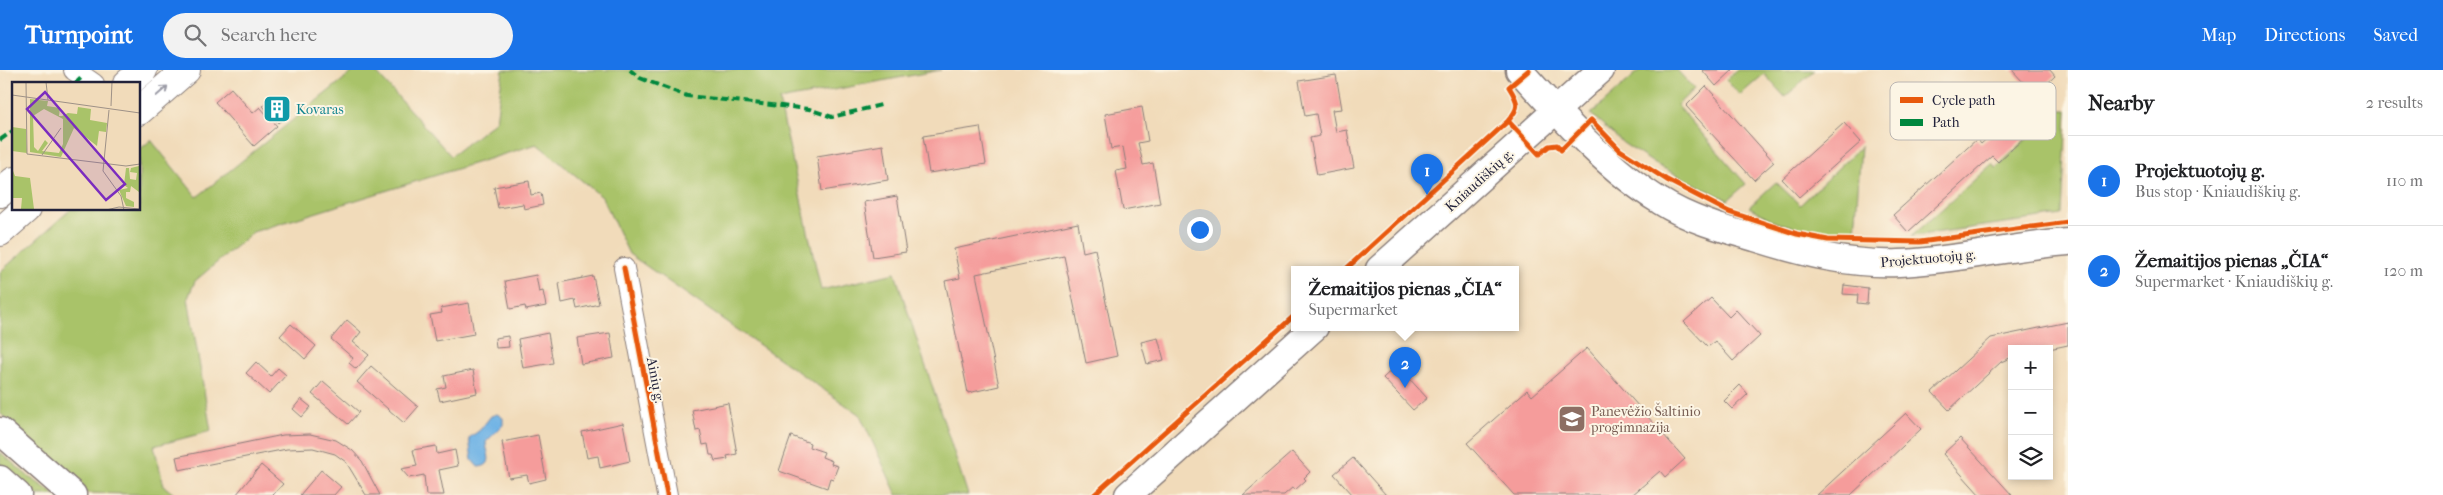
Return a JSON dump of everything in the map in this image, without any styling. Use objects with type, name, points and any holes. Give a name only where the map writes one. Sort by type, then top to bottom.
[{"type":"highway","points":[[129,82],[143,70]]},
{"type":"highway","points":[[140,110],[186,70]]},
{"type":"highway","points":[[0,193],[12,183]]},
{"type":"highway","points":[[0,232],[25,210]]},
{"type":"main road","name":"Projektuotojų g.","points":[[1519,70],[1603,156],[1660,201],[1724,229],[1811,255],[1859,263],[1900,263],[2068,242]]},
{"type":"main road","name":"Kniaudiškių g.","points":[[1382,266],[1601,70]]},
{"type":"main road","points":[[1128,495],[1311,331]]},
{"type":"main road","points":[[0,432],[73,495]]},
{"type":"main road","points":[[0,479],[18,495]]},
{"type":"street","points":[[74,70],[91,82]]},
{"type":"street","name":"Ainių g.","points":[[624,268],[666,495]]},
{"type":"green space","points":[[355,70],[374,70],[451,156],[496,121],[503,70],[941,70],[779,100],[821,290],[895,273],[968,495],[897,495],[860,415],[629,254],[602,197],[537,144],[253,232],[195,281],[188,298],[211,431],[154,446],[164,486],[175,495],[84,493],[0,413],[0,272],[70,210],[140,210],[140,149],[151,140],[197,197]]},
{"type":"green space","points":[[1640,70],[1677,70],[1694,89],[1677,105],[1746,184],[1728,200],[1655,164],[1623,143],[1591,114]]},
{"type":"green space","points":[[1737,70],[1815,70],[1785,97],[1764,74],[1740,95],[1726,80]]},
{"type":"green space","points":[[2067,110],[2062,215],[1912,236],[1992,164],[1996,168],[2025,140],[2056,140],[2056,111]]},
{"type":"green space","points":[[1861,146],[1855,233],[1823,233],[1778,223],[1749,207],[1776,182],[1800,205]]},
{"type":"green space","points":[[0,452],[29,477],[56,495],[32,495],[0,467]]},
{"type":"water","points":[[497,414],[503,418],[503,425],[486,442],[489,458],[487,464],[478,467],[472,460],[469,438],[480,430],[491,416]]},
{"type":"building","points":[[1702,70],[1733,70],[1716,86]]},
{"type":"building","points":[[2012,70],[2050,70],[2055,76],[2049,82],[2023,82]]},
{"type":"building","points":[[1336,75],[1342,109],[1332,110],[1336,132],[1347,130],[1354,168],[1317,175],[1310,138],[1320,136],[1316,114],[1305,116],[1299,81]]},
{"type":"building","points":[[1706,86],[1774,162],[1754,180],[1686,106]]},
{"type":"building","points":[[231,88],[253,113],[260,107],[277,126],[254,146],[215,102]]},
{"type":"building","name":"Kovaras","points":[[276,95],[291,112],[278,123],[263,106]]},
{"type":"building","points":[[1142,107],[1148,141],[1138,143],[1143,165],[1153,163],[1160,203],[1123,210],[1116,171],[1127,169],[1123,147],[1111,149],[1105,114]]},
{"type":"building","points":[[1844,123],[1861,142],[1799,197],[1782,179]]},
{"type":"building","points":[[980,127],[986,164],[929,173],[923,136]]},
{"type":"building","points":[[1976,140],[1981,144],[1985,140],[2022,140],[1998,162],[1992,156],[1908,232],[1893,215]]},
{"type":"building","points":[[883,145],[888,180],[822,191],[817,156]]},
{"type":"building","points":[[529,181],[531,195],[541,193],[543,205],[524,209],[523,204],[498,208],[494,187]]},
{"type":"building","points":[[897,196],[906,252],[873,257],[864,202]]},
{"type":"building","points":[[1078,223],[1083,252],[1095,249],[1117,356],[1086,363],[1064,256],[976,274],[999,386],[968,393],[945,281],[960,278],[954,249]]},
{"type":"building","points":[[536,275],[539,292],[543,291],[546,306],[526,310],[525,306],[510,309],[505,281]]},
{"type":"building","points":[[593,276],[599,304],[577,309],[575,300],[562,303],[559,283]]},
{"type":"building","points":[[1844,285],[1868,288],[1867,304],[1857,303],[1858,295],[1843,294]]},
{"type":"building","points":[[1711,298],[1729,317],[1736,310],[1760,336],[1733,361],[1715,341],[1708,347],[1684,322]]},
{"type":"building","points":[[469,303],[474,334],[435,341],[430,315],[442,313],[441,308]]},
{"type":"building","points":[[347,320],[361,332],[353,342],[369,355],[356,369],[349,363],[353,358],[331,339]]},
{"type":"building","points":[[2068,322],[2068,345],[2053,348],[2053,345],[2008,345],[2008,359],[2001,362],[1949,410],[1932,392],[1991,338]]},
{"type":"building","points":[[291,324],[316,346],[305,359],[280,336]]},
{"type":"building","points":[[548,333],[553,363],[523,368],[518,339]]},
{"type":"building","points":[[610,333],[614,358],[581,364],[577,338]]},
{"type":"building","points":[[508,336],[509,347],[496,348],[495,338]]},
{"type":"building","points":[[1158,338],[1164,360],[1147,364],[1141,342]]},
{"type":"building","name":"Panevėžio Šaltinio progimnazija","points":[[1587,348],[1685,459],[1665,477],[1660,471],[1632,495],[1514,495],[1467,443],[1527,390],[1532,396]]},
{"type":"building","points":[[256,362],[271,376],[278,368],[286,375],[269,394],[246,373]]},
{"type":"building","points":[[1397,365],[1427,398],[1413,410],[1383,378]]},
{"type":"building","points":[[371,366],[418,407],[404,423],[357,382]]},
{"type":"building","points":[[473,370],[477,393],[440,401],[437,389],[446,387],[444,376]]},
{"type":"building","points":[[323,381],[359,412],[348,424],[312,394]]},
{"type":"building","points":[[1740,385],[1748,394],[1732,409],[1724,401]]},
{"type":"building","points":[[301,399],[311,407],[302,417],[293,409]]},
{"type":"building","points":[[728,403],[737,454],[727,456],[728,459],[715,461],[713,455],[710,455],[708,444],[703,445],[700,430],[696,431],[692,410]]},
{"type":"building","points":[[1906,413],[1921,429],[1851,495],[1817,495]]},
{"type":"building","points":[[623,423],[630,461],[600,468],[598,456],[587,458],[582,432]]},
{"type":"building","points":[[310,434],[336,440],[352,450],[362,461],[380,495],[366,495],[346,462],[335,454],[313,448],[287,449],[179,470],[176,457],[283,435]]},
{"type":"building","points":[[538,435],[546,479],[529,483],[527,475],[509,478],[502,442]]},
{"type":"building","points":[[791,436],[810,443],[809,447],[824,452],[822,457],[832,461],[831,464],[838,466],[833,479],[830,478],[827,488],[779,471]]},
{"type":"building","points":[[1960,438],[2012,495],[1980,495],[1943,454]]},
{"type":"building","points":[[436,446],[437,454],[455,450],[458,466],[439,470],[444,495],[426,495],[424,475],[409,478],[401,469],[417,466],[413,450]]},
{"type":"building","points":[[1292,452],[1310,472],[1304,478],[1306,480],[1295,490],[1293,487],[1284,495],[1243,495]]},
{"type":"building","points":[[1353,458],[1386,495],[1353,495],[1334,474]]},
{"type":"building","points":[[261,465],[283,484],[273,495],[236,495]]},
{"type":"building","points":[[321,470],[341,487],[334,495],[300,495]]},
{"type":"marked path","points":[[630,70],[640,78],[687,96],[809,109],[832,117],[881,105]]},
{"type":"marked path","points":[[77,82],[83,76]]},
{"type":"marked path","points":[[0,140],[12,131]]},
{"type":"cycle path","points":[[1349,266],[1508,121],[1515,112],[1517,105],[1509,87],[1529,70]]},
{"type":"cycle path","points":[[1508,121],[1539,154],[1549,146],[1557,145],[1561,150],[1591,120],[1620,150],[1667,180],[1729,212],[1797,234],[1828,240],[1920,242],[2068,222]]},
{"type":"cycle path","points":[[624,268],[667,495]]},
{"type":"cycle path","points":[[1094,495],[1291,319]]},
{"type":"place","name":"Kovaras","points":[[277,109]]},
{"type":"place","name":"Projektuotojų g.","points":[[1427,195]]},
{"type":"place","name":"Žemaitijos pienas „ČIA“","points":[[1405,388]]},
{"type":"place","name":"Panevėžio Šaltinio progimnazija","points":[[1572,419]]}]
